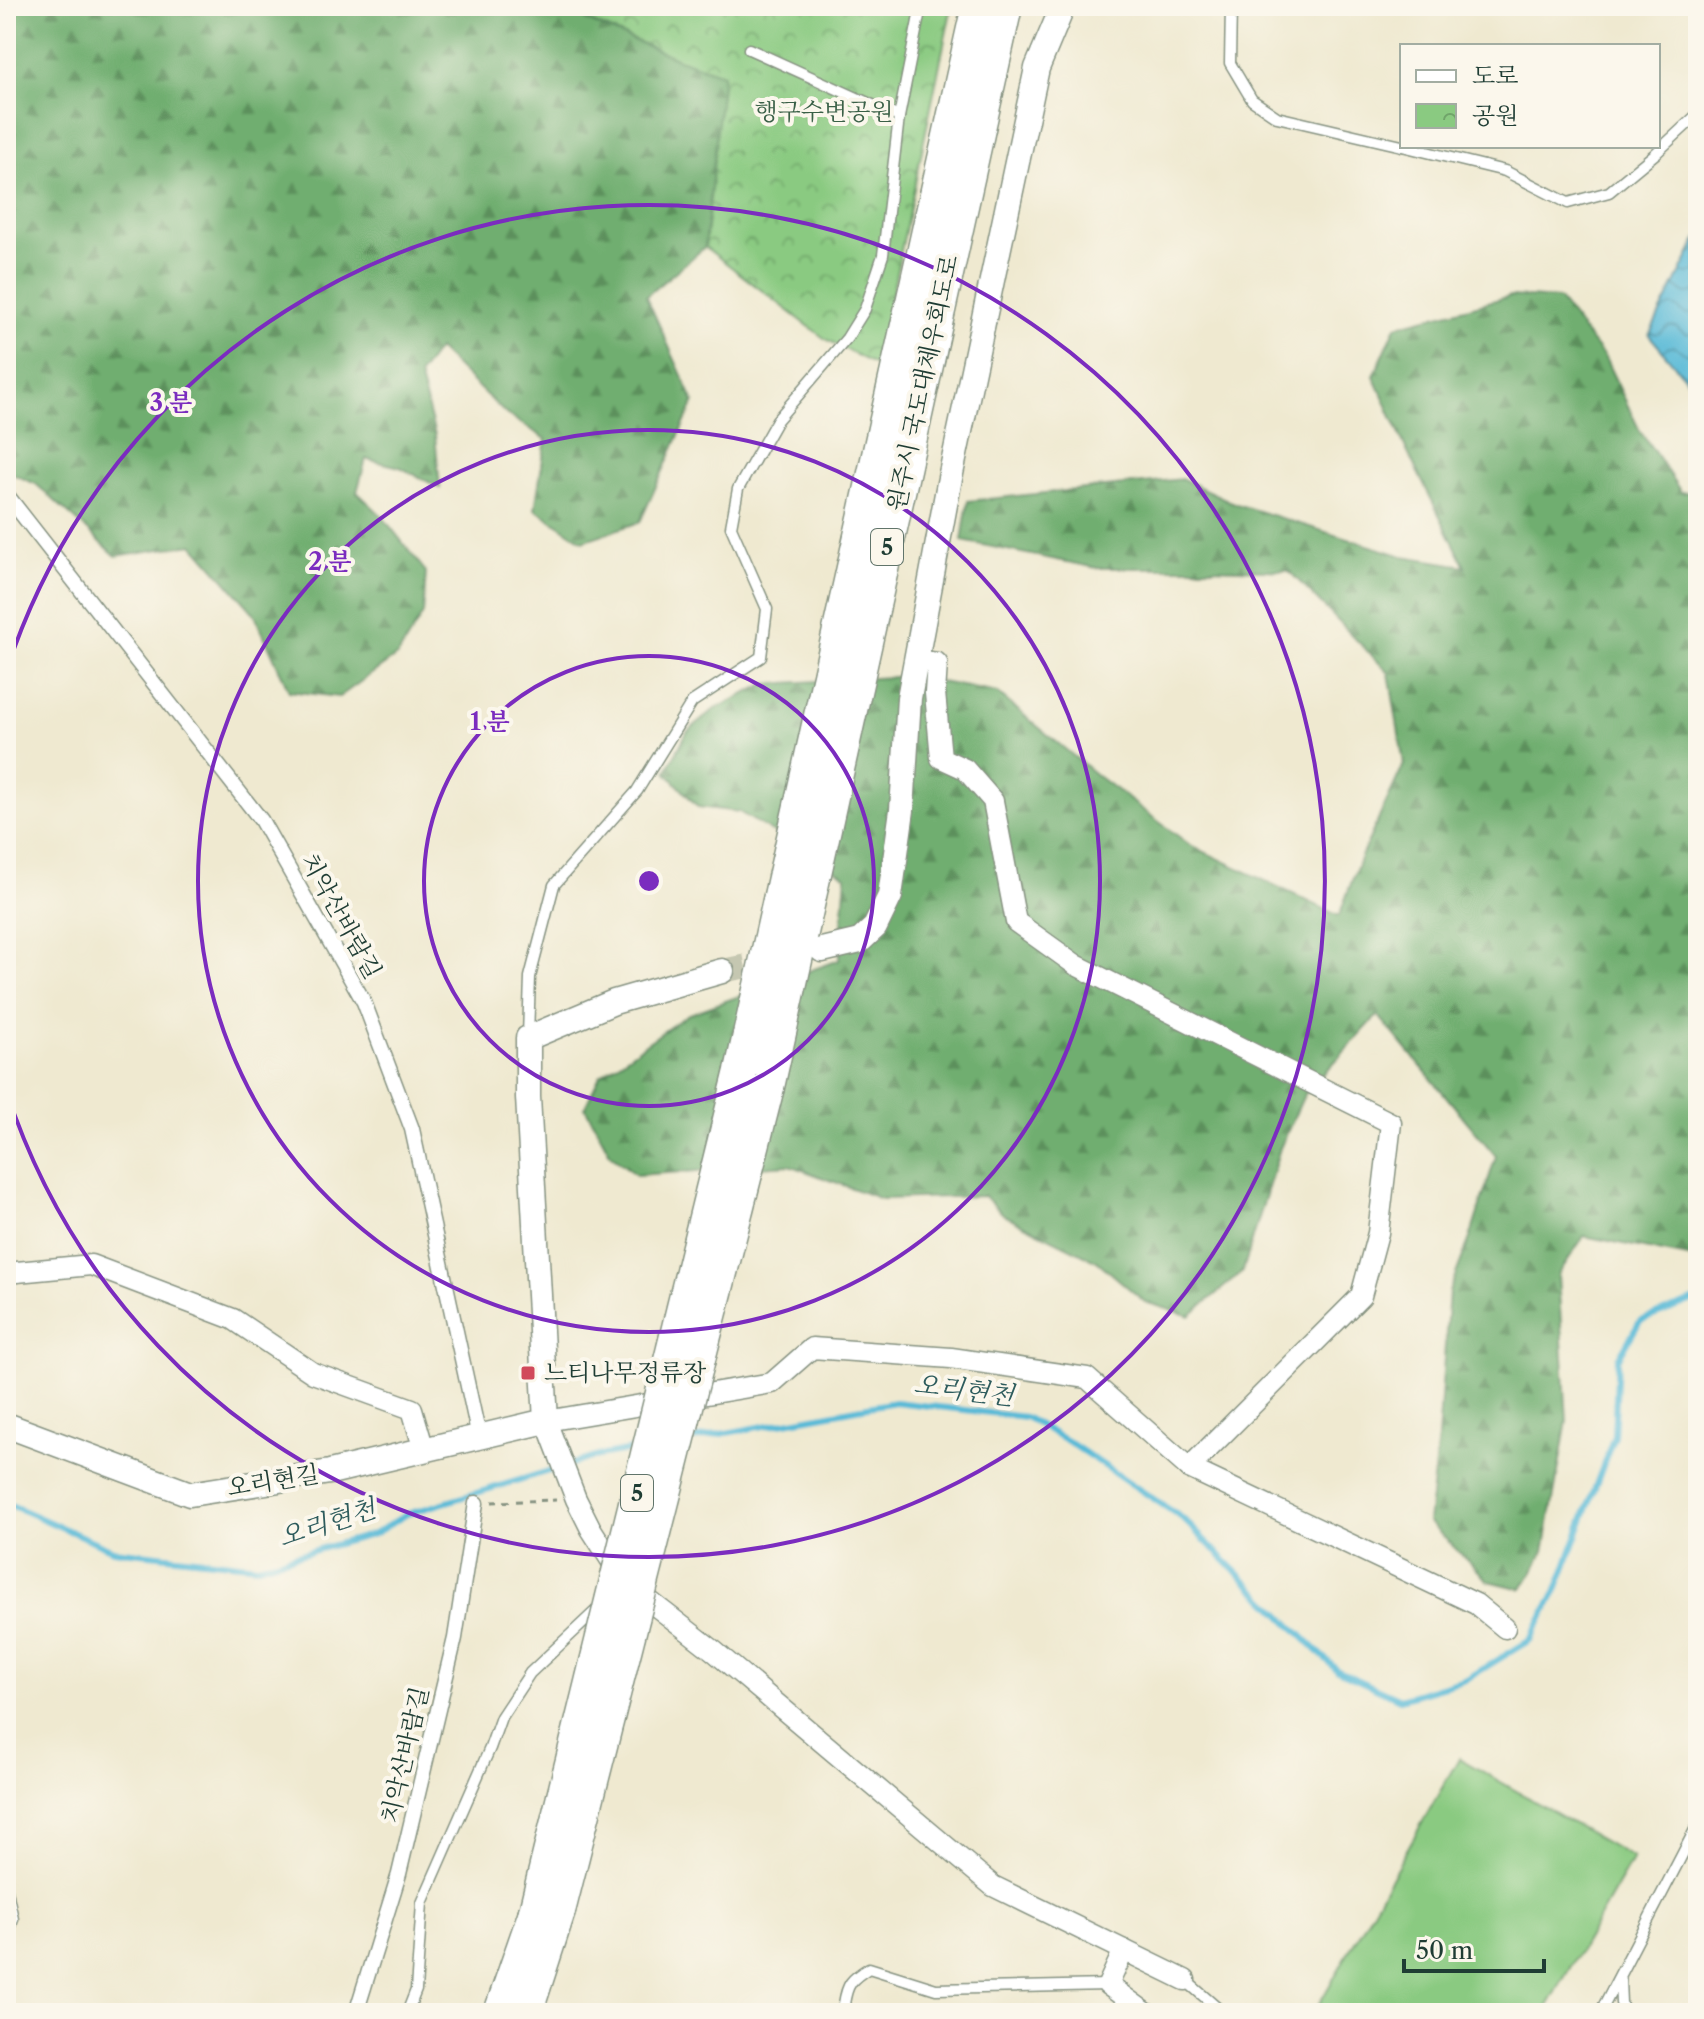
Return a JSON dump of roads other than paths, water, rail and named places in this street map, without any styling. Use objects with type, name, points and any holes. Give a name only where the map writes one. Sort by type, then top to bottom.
[{"type":"highway","name":"원주시 국도대체우회도로","points":[[754,1079],[978,6]]},
{"type":"highway","name":"원주시 국도대체우회도로","points":[[754,1079],[1006,6]]},
{"type":"highway","name":"5","points":[[526,2013],[546,1913],[754,1079]]},
{"type":"highway","name":"5","points":[[500,2013],[546,1913]]},
{"type":"street","points":[[822,950],[860,941],[875,927],[890,896],[902,810],[909,698],[949,483],[1037,68],[1063,6]]},
{"type":"street","name":"치악산바람길","points":[[6,494],[261,820],[364,1002],[412,1129],[479,1437]]},
{"type":"street","points":[[916,660],[937,663],[935,693],[941,758],[965,769],[993,801],[1016,922],[1076,965],[1391,1123],[1378,1233],[1361,1296],[1189,1468]]},
{"type":"street","points":[[722,971],[614,1002],[528,1038],[528,1097],[551,1432],[574,1496],[625,1582],[714,1651],[993,1886],[1185,1980]]},
{"type":"street","points":[[6,1273],[91,1265],[233,1319],[313,1373],[412,1409],[424,1450]]},
{"type":"street","points":[[551,1432],[772,1383],[812,1348],[951,1358],[1087,1378],[1189,1468],[1476,1604],[1505,1628]]},
{"type":"street","name":"오리현길","points":[[6,1425],[190,1494],[330,1472],[479,1437],[551,1432]]},
{"type":"street","name":"치악산바람길","points":[[356,2013],[399,1874],[455,1638],[476,1503]]},
{"type":"street","points":[[1124,1950],[1108,1985],[1146,2013]]},
{"type":"lane","points":[[528,1038],[530,977],[554,885],[637,791],[692,702],[761,657],[767,609],[731,527],[738,489],[777,420],[847,338],[865,309],[883,255],[899,117],[921,6]]},
{"type":"lane","points":[[1231,6],[1230,63],[1252,100],[1277,117],[1400,146]]},
{"type":"lane","points":[[749,49],[899,117]]},
{"type":"lane","points":[[1410,148],[1505,171],[1568,203],[1609,192],[1698,114]]},
{"type":"lane","points":[[407,2013],[416,1990],[422,1903],[501,1717],[530,1673],[625,1582]]},
{"type":"lane","points":[[1600,2013],[1698,1824]]},
{"type":"lane","points":[[6,1886],[13,1919],[6,1943]]},
{"type":"lane","points":[[850,2013],[844,2004],[846,1987],[869,1968],[936,1989],[1108,1985]]},
{"type":"lane","points":[[1620,1975],[1621,2003],[1625,2013]]},
{"type":"lane","points":[[1185,1980],[1223,2013]]},
{"type":"water","points":[[1698,238],[1698,393],[1649,335]]},
{"type":"waterway","name":"오리현천","points":[[688,1440],[895,1402],[1025,1417],[1069,1442],[1182,1518],[1338,1671],[1400,1699],[1465,1680],[1530,1640],[1558,1588],[1614,1436],[1618,1359],[1640,1321],[1698,1299]]},
{"type":"waterway","name":"오리현천","points":[[6,1503],[113,1550],[258,1566],[374,1534],[407,1514],[598,1456],[637,1449]]},
{"type":"tunnel","points":[[722,971],[777,960]]},
{"type":"place","name":"느티나무정류장","points":[[528,1373]]},
{"type":"park label","name":"행구수변공원","points":[[824,112]]}]
